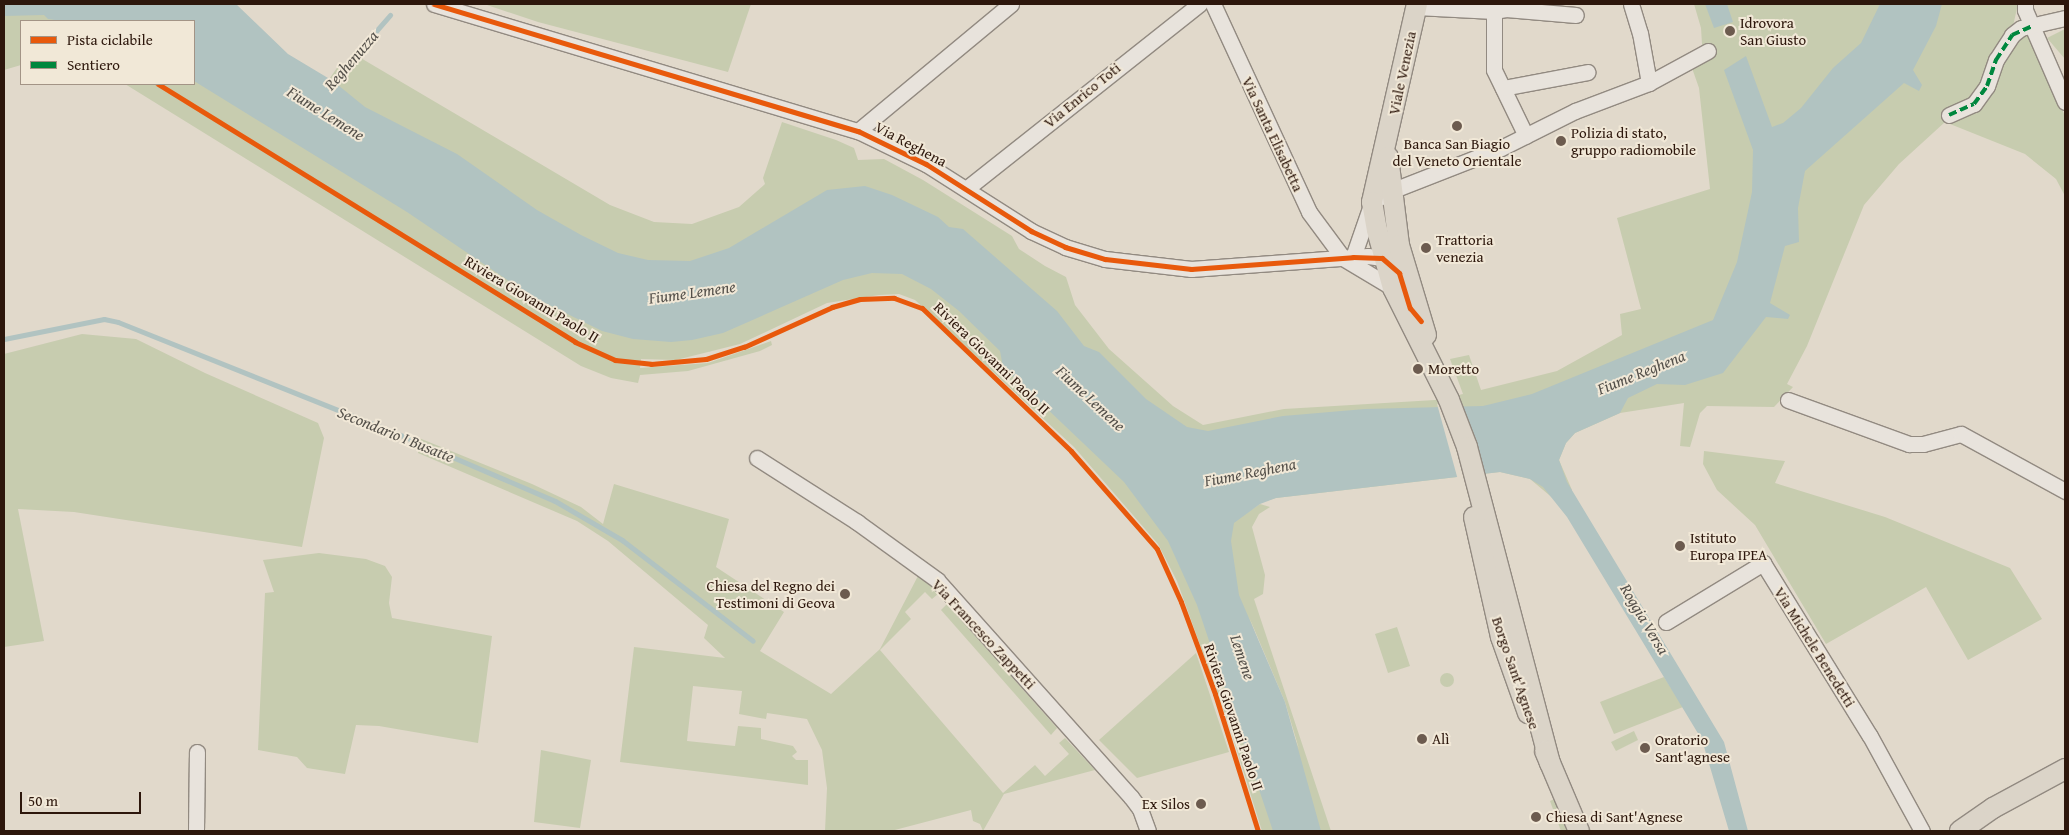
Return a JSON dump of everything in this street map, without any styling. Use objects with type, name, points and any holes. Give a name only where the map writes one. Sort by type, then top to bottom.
[{"type":"main road","name":"Viale Venezia","points":[[1417,5],[1388,142],[1372,202],[1382,258],[1393,288],[1449,400],[1454,420],[1458,453],[1474,492]]},
{"type":"main road","name":"Viale Venezia","points":[[1388,142],[1391,191],[1399,245],[1437,376]]},
{"type":"main road","name":"Borgo Sant'Agnese","points":[[1474,492],[1486,516],[1550,763]]},
{"type":"main road","name":"Borgo Sant'Agnese","points":[[1474,492],[1486,581],[1519,690],[1578,830]]},
{"type":"main road","points":[[1960,831],[1993,808],[2065,769]]},
{"type":"street","name":"Via Reghena","points":[[434,4],[858,131],[892,145],[966,189],[1031,231],[1065,248],[1125,263],[1191,270],[1348,257]]},
{"type":"street","points":[[858,131],[1011,4]]},
{"type":"street","name":"Via Enrico Toti","points":[[966,189],[1199,4]]},
{"type":"street","name":"Via Santa Elisabetta","points":[[1213,4],[1309,212],[1348,257]]},
{"type":"street","points":[[1632,4],[1648,83]]},
{"type":"street","points":[[2025,4],[2032,26],[2065,102]]},
{"type":"street","points":[[1417,5],[1494,11],[1506,9],[1576,15]]},
{"type":"street","points":[[1494,11],[1494,70],[1526,136]]},
{"type":"street","points":[[1949,115],[1974,104],[1987,86],[1996,60],[2012,35],[2032,26],[2065,18]]},
{"type":"street","points":[[1372,202],[1391,191],[1526,136],[1575,112],[1648,83],[1708,51]]},
{"type":"street","points":[[1503,88],[1588,72]]},
{"type":"street","name":"Viale Venezia","points":[[1348,257],[1372,202]]},
{"type":"street","name":"Viale Venezia","points":[[1394,214],[1389,245],[1382,258],[1399,273],[1410,308],[1421,321]]},
{"type":"street","points":[[1348,257],[1382,258]]},
{"type":"street","points":[[1348,257],[1361,271],[1382,279],[1393,288]]},
{"type":"street","points":[[1361,271],[1382,258]]},
{"type":"street","points":[[1788,400],[1909,444],[1923,444],[1962,434],[2065,492]]},
{"type":"street","name":"Via Francesco Zappetti","points":[[757,458],[857,522],[937,580],[1131,797],[1140,809],[1148,831]]},
{"type":"street","name":"Borgo Sant'Agnese","points":[[1486,516],[1484,535],[1491,564],[1486,581],[1501,598],[1511,643],[1527,669]]},
{"type":"street","name":"Via Michele Benedetti","points":[[1666,622],[1763,563],[1870,736],[1922,831]]},
{"type":"street","points":[[196,831],[197,752]]},
{"type":"green space","points":[[4,4],[188,4],[318,95],[339,65],[346,69],[359,57],[610,205],[654,222],[692,224],[739,207],[765,184],[763,178],[782,122],[854,148],[858,160],[884,159],[923,180],[1012,236],[1019,249],[1066,277],[1075,305],[1109,349],[1173,406],[1203,425],[1284,409],[1435,400],[1463,394],[1450,359],[1469,355],[1481,390],[1557,371],[1622,335],[1620,314],[1641,309],[1617,218],[1710,189],[1699,88],[1692,68],[1703,60],[1701,28],[1694,4],[2018,4],[2013,26],[2028,32],[2065,116],[2065,196],[2056,179],[2025,154],[1945,122],[1899,164],[1864,205],[1807,346],[1787,384],[1793,387],[1774,407],[1707,406],[1700,413],[1690,447],[1680,446],[1684,403],[1620,413],[1575,433],[1566,443],[1559,460],[1572,490],[1555,500],[1530,479],[1500,472],[1276,498],[1259,503],[1245,514],[1260,504],[1270,507],[1259,514],[1252,527],[1265,575],[1263,594],[1254,599],[1331,831],[1262,831],[1229,725],[1177,581],[1158,544],[1074,447],[915,300],[899,294],[827,303],[740,344],[676,360],[641,359],[640,368],[708,363],[771,341],[772,345],[760,351],[688,371],[640,375],[638,383],[611,378],[581,366],[127,85],[195,85],[195,20],[20,20],[20,65],[4,70]],"holes":[[[1249,617],[1285,702],[1299,749]]]},
{"type":"green space","points":[[484,4],[751,4],[728,72],[538,22]]},
{"type":"green space","points":[[2065,29],[2065,59],[2047,38]]},
{"type":"green space","points":[[82,334],[136,339],[205,373],[318,423],[324,438],[302,547],[74,512],[18,509],[44,641],[4,647],[4,354]]},
{"type":"green space","points":[[419,438],[532,484],[581,507],[603,524],[614,484],[729,519],[716,567],[784,612],[760,651],[831,694],[880,649],[919,574],[938,594],[932,599],[925,592],[905,612],[911,619],[880,650],[1003,793],[1035,765],[1045,776],[1069,754],[1059,743],[1065,738],[1095,770],[1004,794],[983,831],[980,824],[973,821],[971,810],[891,831],[825,831],[827,788],[822,750],[807,719],[767,713],[766,719],[739,714],[742,691],[693,686],[687,741],[735,746],[738,726],[761,728],[761,739],[793,746],[797,752],[792,756],[796,760],[808,760],[808,785],[620,762],[634,647],[725,658],[704,638],[708,625],[608,541],[577,521],[418,453]]},
{"type":"green space","points":[[1704,451],[1785,461],[1775,483],[1885,517],[2010,568],[2042,619],[1968,660],[1926,587],[1826,644],[1755,525],[1717,490],[1703,464]]},
{"type":"green space","points":[[319,553],[366,559],[385,566],[392,577],[389,603],[392,618],[492,636],[478,743],[379,726],[356,725],[345,774],[307,768],[297,757],[258,750],[265,593],[274,592],[263,560]]},
{"type":"green space","points":[[947,604],[1057,728],[1051,735],[941,610]]},
{"type":"green space","points":[[1397,627],[1410,666],[1388,673],[1375,634]]},
{"type":"green space","points":[[1196,653],[1229,752],[1137,778],[1099,740]]},
{"type":"green space","points":[[1444,673],[1450,673],[1454,680],[1450,687],[1444,687],[1440,683],[1440,677]]},
{"type":"green space","points":[[1664,677],[1683,707],[1614,734],[1600,702]]},
{"type":"green space","points":[[1634,731],[1638,740],[1616,751],[1611,742]]},
{"type":"green space","points":[[541,750],[591,760],[580,828],[534,822]]},
{"type":"green space","points":[[1557,798],[1570,831],[1561,831],[1550,801]]},
{"type":"water","points":[[4,4],[236,4],[288,54],[333,81],[365,107],[457,154],[537,210],[581,235],[618,253],[648,260],[690,261],[729,248],[827,190],[865,186],[892,195],[938,217],[949,227],[963,229],[1057,311],[1084,346],[1099,352],[1146,399],[1187,427],[1208,431],[1283,416],[1365,409],[1483,406],[1532,394],[1713,320],[1737,262],[1752,192],[1753,150],[1724,70],[1746,56],[1772,127],[1783,123],[1801,108],[1833,68],[1861,43],[1880,4],[1942,4],[1936,26],[1913,70],[1922,85],[1919,91],[1904,83],[1805,171],[1798,208],[1799,242],[1785,246],[1770,303],[1790,315],[1788,319],[1766,317],[1723,373],[1685,385],[1657,384],[1628,398],[1620,413],[1575,433],[1566,443],[1559,460],[1567,482],[1724,742],[1748,831],[1729,831],[1702,740],[1567,517],[1543,487],[1530,479],[1500,472],[1276,498],[1260,504],[1234,523],[1231,541],[1239,595],[1285,702],[1321,831],[1273,831],[1197,605],[1168,541],[1124,482],[1003,367],[1000,351],[959,311],[931,289],[902,274],[872,273],[843,280],[723,333],[692,340],[671,342],[633,339],[602,331],[531,296],[407,212],[195,82],[195,20],[55,20],[48,19],[44,15],[4,16]]},
{"type":"water","points":[[1705,4],[1727,4],[1733,22],[1714,28]]},
{"type":"pier","points":[[1437,404],[1462,404],[1484,477],[1458,480]]},
{"type":"waterway","name":"Reghenuzza","points":[[329,85],[390,15]]},
{"type":"waterway","name":"Secondario I Busatte","points":[[4,339],[104,319],[118,322],[415,441],[555,501],[622,540],[753,641]]},
{"type":"marked path","points":[[1949,115],[1974,104],[1987,86],[1996,60],[2012,35],[2032,26]]},
{"type":"cycle path","points":[[434,4],[858,131],[926,164],[1031,231],[1065,247],[1105,259],[1191,269],[1353,257],[1382,258],[1399,273],[1410,308],[1421,321]]},
{"type":"cycle path","name":"Riviera Giovanni Paolo II","points":[[160,85],[575,342],[615,360],[651,364],[706,359],[744,347],[832,307],[860,299],[894,298],[922,308],[1071,451],[1157,549],[1181,602],[1215,694],[1258,831]]},
{"type":"place","name":"Idrovora San Giusto","points":[[1730,31]]},
{"type":"place","name":"Banca San Biagio del Veneto Orientale","points":[[1457,126]]},
{"type":"place","name":"Polizia di stato, gruppo radiomobile","points":[[1561,141]]},
{"type":"place","name":"Trattoria venezia","points":[[1426,248]]},
{"type":"place","name":"Moretto","points":[[1418,369]]},
{"type":"place","name":"Istituto Europa IPEA","points":[[1680,546]]},
{"type":"place","name":"Chiesa del Regno dei Testimoni di Geova","points":[[845,594]]},
{"type":"place","name":"Alì","points":[[1422,739]]},
{"type":"place","name":"Oratorio Sant'agnese","points":[[1645,748]]},
{"type":"place","name":"Ex Silos","points":[[1201,804]]},
{"type":"place","name":"Chiesa di Sant'Agnese","points":[[1536,817]]},
{"type":"water label","name":"Fiume Lemene","points":[[326,113]]},
{"type":"water label","name":"Fiume Lemene","points":[[692,292]]},
{"type":"water label","name":"Fiume Reghena","points":[[1641,372]]},
{"type":"water label","name":"Fiume Lemene","points":[[1091,398]]},
{"type":"water label","name":"Fiume Reghena","points":[[1250,472]]},
{"type":"water label","name":"Roggia Versa","points":[[1645,619]]},
{"type":"water label","name":"Lemene","points":[[1243,657]]}]
